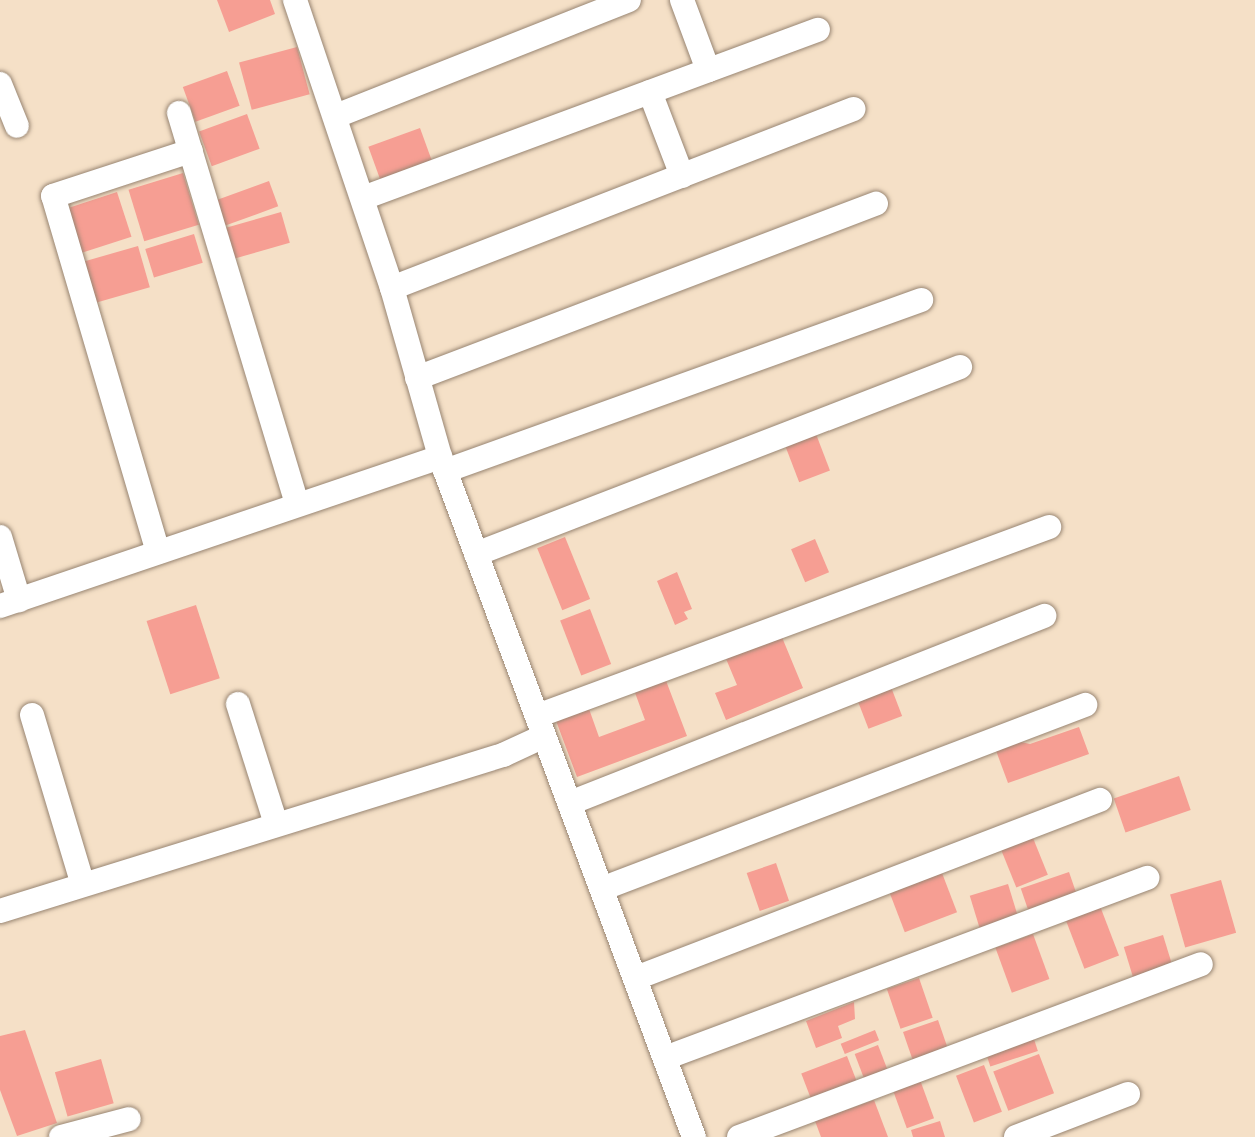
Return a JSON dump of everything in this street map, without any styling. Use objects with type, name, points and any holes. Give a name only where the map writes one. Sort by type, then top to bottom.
[{"type":"street","points":[[295,0],[336,116],[392,288],[442,464],[604,888],[694,1137]]},
{"type":"street","points":[[336,116],[629,0]]},
{"type":"street","points":[[682,0],[708,70]]},
{"type":"street","points":[[363,198],[818,30]]},
{"type":"street","points":[[0,84],[17,126]]},
{"type":"street","points":[[650,92],[682,176]]},
{"type":"street","points":[[392,288],[854,109]]},
{"type":"street","points":[[179,113],[297,504]]},
{"type":"street","points":[[158,552],[53,196],[191,151]]},
{"type":"street","points":[[417,378],[876,204]]},
{"type":"street","points":[[0,537],[9,603],[297,504],[442,464],[921,300]]},
{"type":"street","points":[[476,554],[960,367]]},
{"type":"street","points":[[0,911],[503,755],[541,726],[1049,527]]},
{"type":"street","points":[[570,803],[1044,616]]},
{"type":"street","points":[[238,704],[276,824]]},
{"type":"street","points":[[604,888],[1085,705]]},
{"type":"street","points":[[32,715],[83,885]]},
{"type":"street","points":[[636,978],[1100,800]]},
{"type":"street","points":[[666,1058],[1147,878]]},
{"type":"street","points":[[739,1137],[1201,963]]},
{"type":"street","points":[[1016,1137],[1128,1094]]},
{"type":"street","points":[[62,1137],[129,1119]]},
{"type":"building","points":[[217,0],[270,0],[275,14],[229,32]]},
{"type":"building","points":[[297,47],[310,94],[252,110],[239,63]]},
{"type":"building","points":[[227,71],[240,106],[195,122],[183,87]]},
{"type":"building","points":[[247,114],[260,149],[212,166],[199,131]]},
{"type":"building","points":[[420,128],[432,161],[380,180],[368,147]]},
{"type":"building","points":[[183,173],[199,225],[144,241],[128,190]]},
{"type":"building","points":[[269,181],[278,206],[225,226],[215,200]]},
{"type":"building","points":[[117,192],[132,237],[81,253],[67,208]]},
{"type":"building","points":[[281,212],[290,243],[234,259],[225,228]]},
{"type":"building","points":[[194,234],[203,263],[154,278],[145,249]]},
{"type":"building","points":[[138,246],[150,287],[94,303],[82,262]]},
{"type":"building","points":[[816,434],[830,470],[799,482],[785,446]]},
{"type":"building","points":[[565,537],[590,599],[562,610],[537,548]]},
{"type":"building","points":[[815,539],[829,572],[805,582],[791,549]]},
{"type":"building","points":[[677,572],[692,609],[684,612],[688,619],[675,625],[657,581]]},
{"type":"building","points":[[196,605],[220,678],[170,694],[147,621]]},
{"type":"building","points":[[590,609],[611,664],[581,676],[560,620]]},
{"type":"building","points":[[779,630],[803,688],[726,720],[715,693],[737,685],[724,654]]},
{"type":"building","points":[[665,678],[687,736],[577,777],[555,718],[588,706],[599,737],[645,720],[634,690]]},
{"type":"building","points":[[891,687],[902,716],[869,729],[857,700]]},
{"type":"building","points":[[1079,727],[1089,754],[1008,783],[995,748],[1016,741],[1030,744]]},
{"type":"building","points":[[1179,776],[1191,810],[1125,833],[1114,798]]},
{"type":"building","points":[[1031,833],[1048,875],[1016,887],[999,846]]},
{"type":"building","points":[[776,863],[789,901],[760,911],[747,873]]},
{"type":"building","points":[[1069,872],[1078,898],[1030,915],[1021,889]]},
{"type":"building","points":[[942,873],[957,912],[905,932],[890,893]]},
{"type":"building","points":[[1221,880],[1236,933],[1185,947],[1170,895]]},
{"type":"building","points":[[1008,884],[1018,917],[980,928],[970,896]]},
{"type":"building","points":[[1100,906],[1119,955],[1084,969],[1065,919]]},
{"type":"building","points":[[1033,934],[1049,979],[1012,993],[995,948]]},
{"type":"building","points":[[1163,935],[1173,968],[1134,980],[1124,947]]},
{"type":"building","points":[[919,978],[933,1018],[901,1029],[887,989]]},
{"type":"building","points":[[854,1002],[855,1019],[838,1026],[842,1038],[816,1048],[806,1021]]},
{"type":"building","points":[[938,1020],[950,1054],[915,1066],[903,1032]]},
{"type":"building","points":[[25,1030],[57,1123],[17,1136],[0,1090],[0,1036]]},
{"type":"building","points":[[875,1030],[879,1040],[845,1054],[841,1044]]},
{"type":"building","points":[[1032,1033],[1038,1051],[990,1067],[984,1048]]},
{"type":"building","points":[[878,1045],[889,1073],[865,1082],[855,1054]]},
{"type":"building","points":[[1039,1054],[1054,1093],[1008,1111],[993,1072]]},
{"type":"building","points":[[847,1056],[859,1088],[813,1105],[801,1074]]},
{"type":"building","points":[[101,1059],[114,1103],[68,1116],[55,1072]]},
{"type":"building","points":[[984,1065],[1002,1112],[974,1122],[956,1076]]},
{"type":"building","points":[[919,1077],[934,1118],[907,1128],[892,1087]]},
{"type":"building","points":[[874,1100],[888,1137],[821,1137],[815,1121]]},
{"type":"building","points":[[940,1121],[945,1137],[913,1137],[911,1130]]}]
